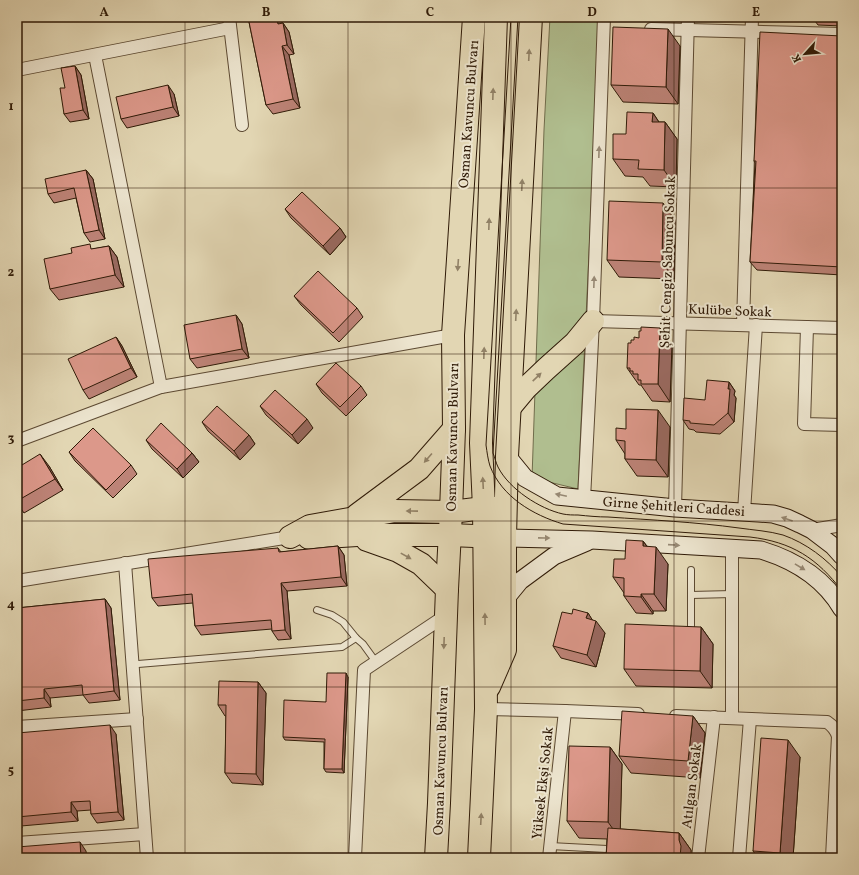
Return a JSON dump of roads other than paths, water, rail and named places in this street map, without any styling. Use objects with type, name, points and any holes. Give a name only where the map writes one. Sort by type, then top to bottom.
[{"type":"highway","name":"Osman Kavuncu Bulvarı","points":[[436,858],[440,787],[446,589],[450,535],[454,429],[453,335],[474,17]]},
{"type":"highway","name":"Osman Kavuncu Bulvarı","points":[[479,858],[494,537],[484,508],[481,443],[496,17]]},
{"type":"highway","points":[[486,701],[506,650],[506,598],[494,537],[506,508],[507,456],[511,406],[531,17]]},
{"type":"highway","points":[[511,406],[531,383],[575,343],[593,321]]},
{"type":"highway","points":[[356,526],[419,469],[454,429]]},
{"type":"highway","points":[[356,526],[395,511],[451,512],[484,508],[506,508]]},
{"type":"highway","points":[[290,537],[310,526],[356,526],[450,535],[494,537]]},
{"type":"highway","points":[[356,526],[371,542],[398,551],[421,564],[446,589]]},
{"type":"street","name":"Şehit Cengiz Sabuncu Sokak","points":[[675,508],[688,17]]},
{"type":"street","points":[[743,325],[752,17]]},
{"type":"street","points":[[584,499],[593,321],[604,22],[619,28]]},
{"type":"street","points":[[17,70],[96,54],[230,23],[242,125]]},
{"type":"street","points":[[642,28],[842,34]]},
{"type":"street","points":[[96,54],[161,387]]},
{"type":"street","name":"Kulübe Sokak","points":[[593,321],[842,328]]},
{"type":"street","points":[[744,512],[756,325]]},
{"type":"street","points":[[807,327],[804,424],[842,425]]},
{"type":"street","points":[[17,441],[161,387],[453,335]]},
{"type":"street","name":"Girne Şehitleri Caddesi","points":[[507,456],[525,478],[557,496],[675,508],[773,514],[787,518],[812,530],[833,546],[842,556]]},
{"type":"street","points":[[812,530],[842,525]]},
{"type":"street","points":[[17,581],[290,537]]},
{"type":"street","points":[[494,537],[592,540],[761,550],[788,560],[812,575],[832,594],[842,609]]},
{"type":"street","points":[[506,598],[520,581],[554,556],[592,540]]},
{"type":"street","points":[[732,549],[732,718]]},
{"type":"street","points":[[125,563],[147,858]]},
{"type":"street","points":[[355,858],[364,670],[445,616]]},
{"type":"street","points":[[486,701],[565,711],[651,715]]},
{"type":"street","name":"Yüksek Ekşi Sokak","points":[[550,852],[565,711]]},
{"type":"street","points":[[667,715],[827,722],[834,728],[838,736],[832,858]]},
{"type":"street","name":"Atılgan Sokak","points":[[698,858],[714,717]]},
{"type":"street","points":[[17,727],[137,719]]},
{"type":"street","points":[[739,858],[750,719]]},
{"type":"street","points":[[17,843],[145,834]]},
{"type":"lane","points":[[690,570],[691,630]]},
{"type":"lane","points":[[691,595],[732,594]]},
{"type":"lane","points":[[317,610],[332,615],[343,622],[363,644],[376,662]]},
{"type":"lane","points":[[138,664],[342,647],[356,638]]},
{"type":"lane","points":[[550,852],[607,849],[612,851],[615,858]]},
{"type":"tram line","points":[[511,17],[486,445],[489,464],[495,477],[510,496],[530,510],[541,516],[563,524],[750,537],[779,543],[813,561],[833,579],[842,591]]},
{"type":"tram line","points":[[518,17],[493,453],[498,467],[510,483],[526,497],[545,508],[563,514],[706,524],[783,535],[808,547],[830,564],[842,577]]}]
